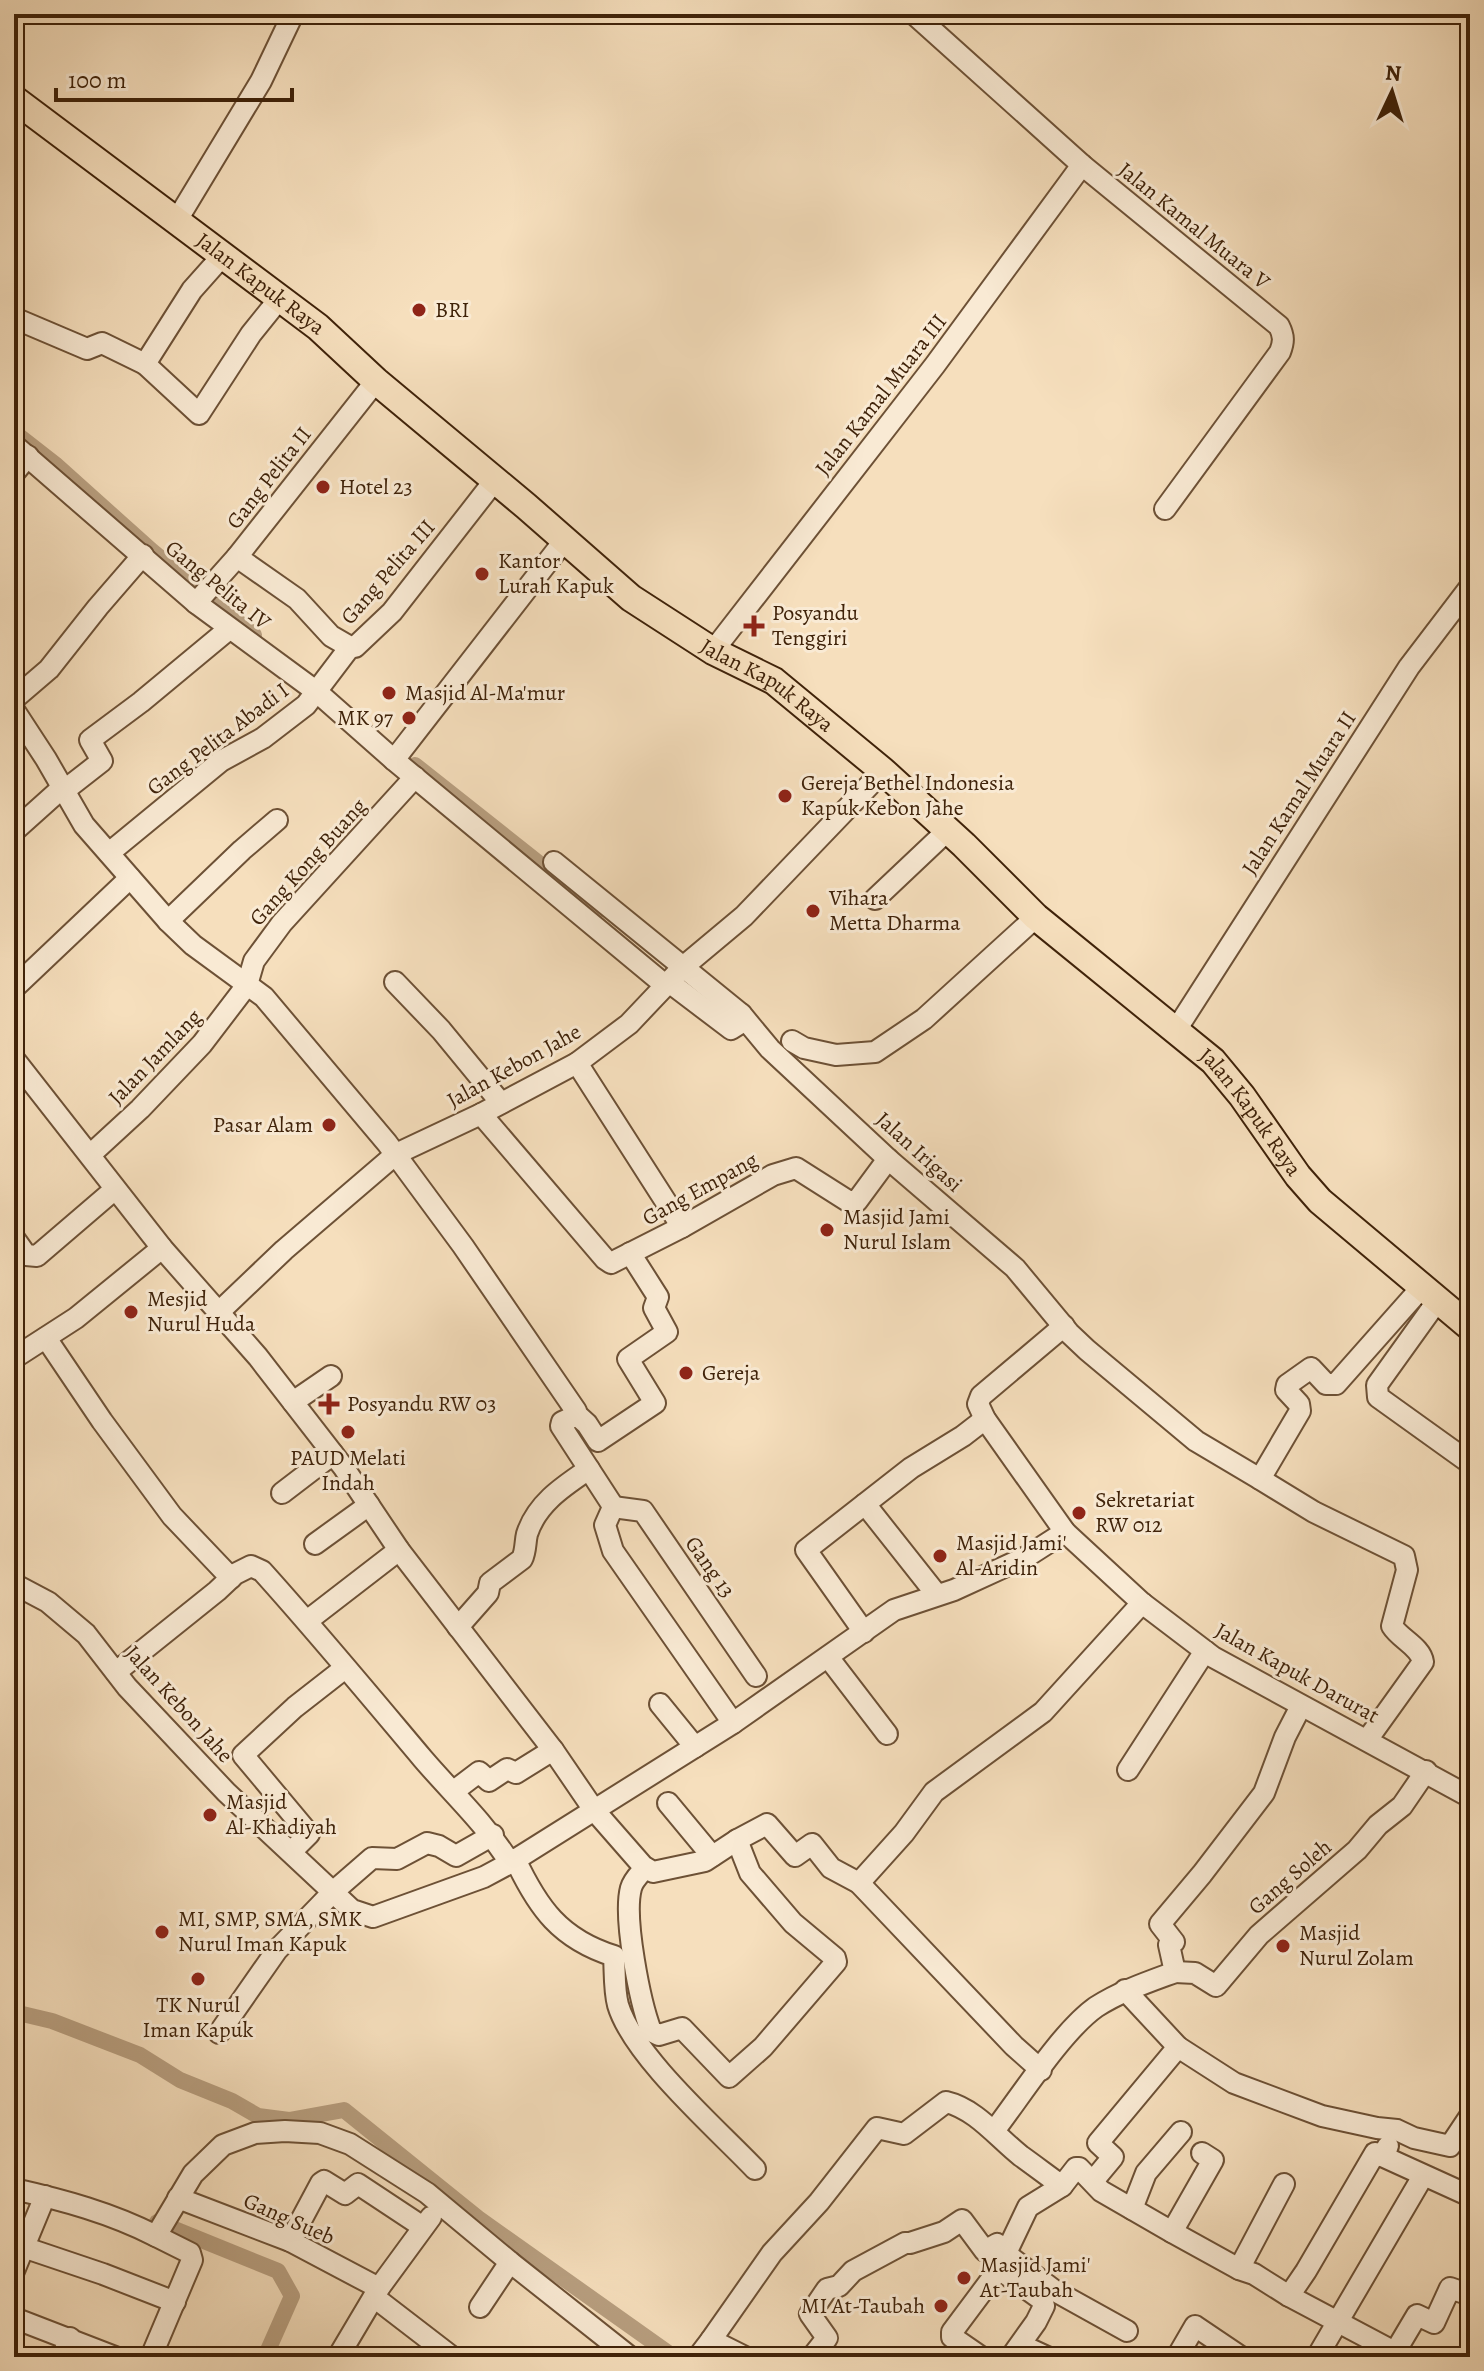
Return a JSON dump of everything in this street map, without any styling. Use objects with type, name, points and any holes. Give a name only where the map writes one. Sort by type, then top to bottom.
[{"type":"main road","name":"Jalan Kapuk Raya","points":[[14,99],[318,327],[376,381],[631,598],[713,651],[774,681],[883,771],[1036,917],[1213,1061],[1320,1201],[1470,1327]]},
{"type":"street","points":[[177,220],[261,81],[293,14]]},
{"type":"street","name":"Jalan Kamal Muara V","points":[[914,14],[1082,165],[1279,326],[1284,344],[1280,352],[1165,509]]},
{"type":"street","name":"Jalan Kamal Muara III","points":[[713,651],[935,365],[1082,165]]},
{"type":"street","points":[[145,364],[192,290],[224,254]]},
{"type":"street","points":[[14,318],[87,349],[102,343],[145,364],[199,414],[251,334],[280,298]]},
{"type":"street","name":"Gang Pelita II","points":[[202,597],[376,381]]},
{"type":"street","points":[[14,473],[21,451]]},
{"type":"street","name":"Gang Pelita IV","points":[[21,451],[143,555],[202,597],[229,629],[319,690],[415,777],[673,977]]},
{"type":"street","name":"Gang Pelita III","points":[[319,690],[350,647],[355,647],[392,612],[495,480]]},
{"type":"street","points":[[395,758],[564,541]]},
{"type":"street","points":[[14,699],[49,669],[143,555]]},
{"type":"street","points":[[237,557],[297,599],[331,636],[350,647]]},
{"type":"street","name":"Jalan Kamal Muara II","points":[[1176,1030],[1409,667],[1470,587]]},
{"type":"street","points":[[14,831],[62,788],[70,786],[102,760],[90,740],[229,629]]},
{"type":"street","name":"Gang Pelita Abadi I","points":[[109,853],[221,761],[263,738],[319,690]]},
{"type":"street","points":[[14,710],[84,825],[193,945],[264,997],[396,1154],[463,1246],[576,1414],[598,1441],[655,1403],[628,1359],[667,1332],[654,1308],[658,1297],[630,1253]]},
{"type":"street","name":"Jalan Kebon Jahe","points":[[219,1312],[284,1250],[396,1154],[481,1114],[577,1063],[629,1024],[673,977],[744,916],[883,771]]},
{"type":"street","name":"Gang Kong Buang","points":[[247,985],[254,961],[282,923],[415,777]]},
{"type":"street","points":[[168,921],[277,820]]},
{"type":"street","points":[[875,899],[948,830]]},
{"type":"street","name":"Jalan Irigasi","points":[[554,862],[731,1029],[739,1024],[741,1014],[770,1049],[888,1159],[1015,1268],[1087,1350],[1137,1394],[1196,1441],[1314,1512],[1404,1556],[1407,1570],[1392,1626],[1397,1634],[1421,1653],[1423,1662],[1367,1740]]},
{"type":"street","points":[[14,988],[130,878]]},
{"type":"street","points":[[792,1041],[804,1048],[836,1055],[875,1052],[924,1019],[1036,917]]},
{"type":"street","points":[[395,982],[441,1030],[501,1103]]},
{"type":"street","name":"Jalan Jamlang","points":[[90,1155],[140,1109],[202,1044],[247,985]]},
{"type":"street","points":[[14,1059],[114,1190],[293,1402],[399,1550],[553,1750],[594,1810],[645,1868],[653,1872],[705,1861],[767,1824],[795,1856],[812,1844],[831,1868],[859,1883],[1014,2046],[1041,2070]]},
{"type":"street","points":[[577,1063],[682,1227]]},
{"type":"street","name":"Gang Empang","points":[[481,1114],[611,1263],[773,1175],[796,1168],[848,1201],[857,1201],[888,1159]]},
{"type":"street","points":[[14,1238],[26,1255],[37,1256],[114,1190]]},
{"type":"street","points":[[14,1358],[76,1318],[162,1248]]},
{"type":"street","points":[[1430,1294],[1377,1385],[1376,1392],[1378,1397],[1470,1463]]},
{"type":"street","points":[[1260,1479],[1300,1411],[1299,1404],[1286,1390],[1287,1385],[1311,1368],[1326,1384],[1336,1384],[1430,1294]]},
{"type":"street","points":[[864,1632],[806,1550],[911,1468],[985,1419],[978,1404],[981,1396],[1064,1326]]},
{"type":"street","points":[[46,1338],[172,1516],[231,1578]]},
{"type":"street","points":[[293,1402],[331,1376]]},
{"type":"street","points":[[576,1414],[561,1426],[613,1507],[605,1525],[613,1551],[733,1723]]},
{"type":"street","name":"Jalan Kapuk Darurat","points":[[985,1419],[1065,1532],[1142,1603],[1205,1651],[1470,1797]]},
{"type":"street","points":[[282,1493],[333,1454]]},
{"type":"street","points":[[458,1627],[488,1593],[490,1583],[522,1559],[527,1534],[538,1512],[551,1496],[589,1469]]},
{"type":"street","points":[[865,1504],[937,1595]]},
{"type":"street","points":[[315,1544],[369,1505]]},
{"type":"street","name":"Gang 13","points":[[613,1507],[643,1511],[756,1676]]},
{"type":"street","name":"Jalan Kebon Jahe","points":[[14,1584],[48,1602],[86,1634],[116,1672],[226,1792],[352,1910],[373,1917],[484,1877],[733,1723],[894,1610],[954,1590],[1026,1557],[1065,1532]]},
{"type":"street","points":[[307,1621],[399,1550]]},
{"type":"street","points":[[116,1672],[231,1578],[251,1566],[262,1571],[493,1835],[547,1916],[592,1949],[614,1956],[618,2004],[649,2059],[755,2169]]},
{"type":"street","points":[[859,1883],[904,1833],[934,1792],[1043,1712],[1142,1603]]},
{"type":"street","points":[[1128,1770],[1205,1651]]},
{"type":"street","points":[[828,1657],[887,1734]]},
{"type":"street","points":[[291,1852],[309,1834],[243,1755],[295,1707],[345,1668]]},
{"type":"street","points":[[660,1704],[695,1747]]},
{"type":"street","points":[[994,2131],[1072,2030],[1094,2009],[1125,1990],[1175,1972],[1169,1945],[1174,1942],[1160,1924],[1264,1793],[1285,1737],[1301,1706]]},
{"type":"street","points":[[454,1791],[479,1772],[489,1781],[507,1769],[516,1773],[553,1750]]},
{"type":"street","name":"Gang Soleh","points":[[1175,1972],[1195,1973],[1216,1986],[1259,1935],[1357,1850],[1378,1825],[1402,1806],[1426,1771]]},
{"type":"street","points":[[668,1803],[712,1856]]},
{"type":"street","points":[[219,2033],[277,1950],[334,1891],[376,1857],[397,1859],[427,1843],[456,1856],[493,1835]]},
{"type":"street","points":[[645,1868],[631,1889],[631,1935],[644,2013],[651,2031],[659,2035],[682,2028],[717,2068],[729,2077],[763,2047],[836,1962],[793,1923],[750,1873],[737,1840]]},
{"type":"street","points":[[1125,1990],[1178,2047],[1234,2083],[1322,2116],[1397,2130],[1414,2138],[1450,2146],[1470,2116]]},
{"type":"street","points":[[1093,2181],[1113,2157],[1098,2143],[1178,2047]]},
{"type":"street","points":[[745,2357],[704,2350],[772,2253],[819,2202],[877,2128],[904,2134],[946,2102],[956,2104],[1062,2186]]},
{"type":"street","points":[[1382,2156],[1397,2130]]},
{"type":"street","points":[[1132,2209],[1146,2173],[1181,2132]]},
{"type":"street","points":[[165,2221],[193,2174],[223,2145],[255,2133],[320,2133],[364,2152],[441,2205],[628,2356]]},
{"type":"street","points":[[341,2192],[364,2152]]},
{"type":"street","points":[[1172,2232],[1213,2160],[1202,2153]]},
{"type":"street","points":[[1289,2296],[1375,2153],[1470,2196]]},
{"type":"street","points":[[981,2357],[952,2337],[952,2332],[1004,2258],[1028,2207],[1062,2186],[1076,2168],[1101,2191],[1172,2232],[1400,2354],[1417,2315],[1434,2323],[1450,2288],[1470,2295]]},
{"type":"street","points":[[1317,2357],[1423,2176]]},
{"type":"street","points":[[290,2241],[321,2183],[326,2181],[347,2193],[358,2184],[423,2227]]},
{"type":"street","points":[[1239,2269],[1284,2184]]},
{"type":"street","points":[[14,2189],[125,2220],[165,2221]]},
{"type":"street","points":[[14,2271],[19,2245],[45,2196]]},
{"type":"street","points":[[338,2357],[376,2293],[441,2205]]},
{"type":"street","points":[[812,2357],[827,2338],[810,2314],[827,2289],[839,2286],[853,2271],[905,2243],[944,2232],[962,2220],[985,2251],[997,2244],[1004,2258],[1042,2300],[1044,2306],[1016,2351],[1047,2357]]},
{"type":"street","points":[[151,2357],[192,2260],[192,2255],[165,2221]]},
{"type":"street","name":"Gang Sueb","points":[[165,2221],[290,2241],[376,2293],[452,2357]]},
{"type":"street","points":[[19,2245],[175,2302]]},
{"type":"street","points":[[1004,2258],[1127,2331]]},
{"type":"street","points":[[480,2307],[510,2262]]},
{"type":"street","points":[[14,2318],[66,2348],[115,2357]]},
{"type":"street","points":[[1177,2357],[1195,2326],[1241,2357]]},
{"type":"waterway","points":[[14,432],[254,635]]},
{"type":"waterway","points":[[415,765],[598,910]]},
{"type":"waterway","points":[[14,2012],[52,2021],[140,2055],[180,2080],[232,2101],[258,2116],[289,2120],[344,2110],[478,2218],[674,2357]]},
{"type":"waterway","points":[[157,2222],[278,2271],[292,2296],[265,2357]]},
{"type":"place","name":"BRI","points":[[419,310]]},
{"type":"place","name":"Hotel 23","points":[[323,487]]},
{"type":"place","name":"Kantor Lurah Kapuk","points":[[482,574]]},
{"type":"place","name":"Posyandu Tenggiri","points":[[754,626]]},
{"type":"place","name":"Masjid Al-Ma'mur","points":[[389,693]]},
{"type":"place","name":"MK 97","points":[[409,718]]},
{"type":"place","name":"Gereja Bethel Indonesia Kapuk Kebon Jahe","points":[[785,796]]},
{"type":"place","name":"Vihara Metta Dharma","points":[[813,911]]},
{"type":"place","name":"Pasar Alam","points":[[329,1125]]},
{"type":"place","name":"Masjid Jami Nurul Islam","points":[[827,1230]]},
{"type":"place","name":"Mesjid Nurul Huda","points":[[131,1312]]},
{"type":"place","name":"Gereja","points":[[686,1373]]},
{"type":"place","name":"Posyandu RW 03","points":[[329,1404]]},
{"type":"place","name":"PAUD Melati Indah","points":[[348,1432]]},
{"type":"place","name":"Sekretariat RW 012","points":[[1079,1513]]},
{"type":"place","name":"Masjid Jami' Al-Aridin","points":[[940,1556]]},
{"type":"place","name":"Masjid Al-Khadiyah","points":[[210,1815]]},
{"type":"place","name":"MI, SMP, SMA, SMK Nurul Iman Kapuk","points":[[162,1932]]},
{"type":"place","name":"Masjid Nurul Zolam","points":[[1283,1946]]},
{"type":"place","name":"TK Nurul Iman Kapuk","points":[[198,1979]]},
{"type":"place","name":"Masjid Jami' At-Taubah","points":[[964,2278]]},
{"type":"place","name":"MI At-Taubah","points":[[941,2306]]}]
